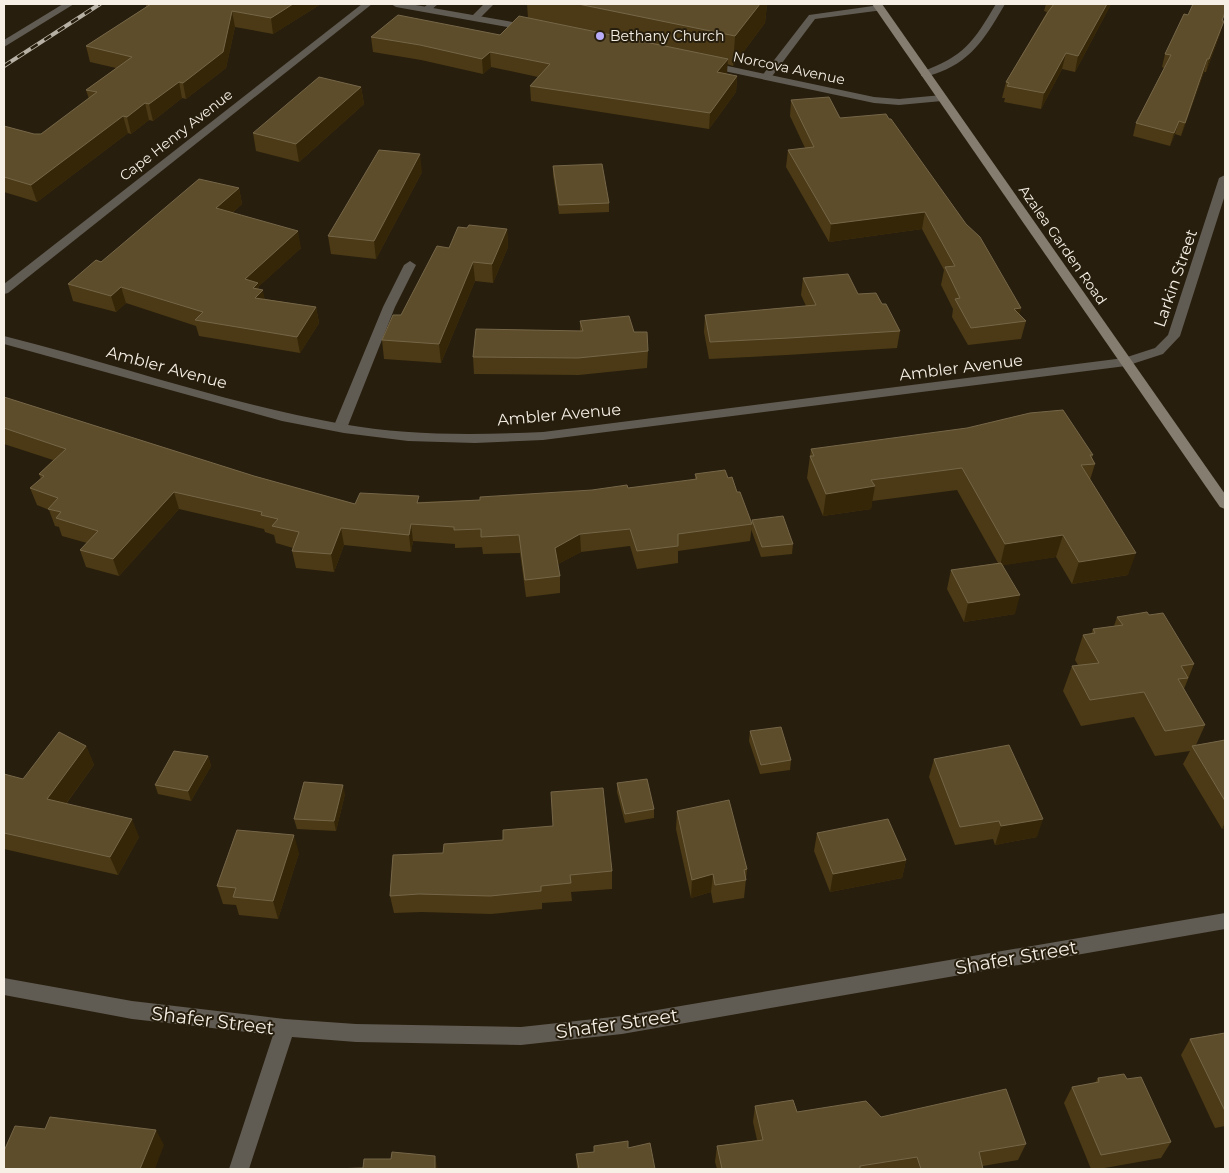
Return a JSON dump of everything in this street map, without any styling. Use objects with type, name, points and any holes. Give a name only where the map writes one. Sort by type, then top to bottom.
[{"type":"main road","name":"Azalea Garden Road","points":[[878,6],[1225,504]]},
{"type":"street","points":[[4,44],[69,4]]},
{"type":"street","name":"Cape Henry Avenue","points":[[4,290],[367,4]]},
{"type":"street","points":[[396,4],[430,6],[544,31]]},
{"type":"street","points":[[476,17],[489,4]]},
{"type":"street","points":[[925,74],[961,58],[974,48],[1000,4]]},
{"type":"street","points":[[766,77],[812,17],[878,6]]},
{"type":"street","name":"Norcova Avenue","points":[[698,63],[874,100],[899,102],[942,98]]},
{"type":"street","name":"Larkin Street","points":[[1126,362],[1159,351],[1174,336],[1225,178]]},
{"type":"street","points":[[340,428],[389,307],[410,265]]},
{"type":"street","name":"Ambler Avenue","points":[[4,340],[282,417],[340,428],[418,437],[475,439],[542,436],[1126,362]]},
{"type":"street","name":"Shafer Street","points":[[4,987],[132,1010],[285,1028],[356,1033],[530,1035],[622,1025],[1225,922]]},
{"type":"street","points":[[239,1169],[285,1028]]},
{"type":"building","points":[[151,4],[293,4],[271,18],[232,11],[223,52],[183,83],[179,82],[149,104],[145,103],[127,117],[123,116],[31,185],[4,177],[4,126],[41,134],[97,92],[86,90],[132,57],[86,46]]},
{"type":"building","points":[[578,4],[760,4],[735,36]]},
{"type":"building","points":[[1054,4],[1107,4],[1078,56],[1066,53],[1044,93],[1007,86],[1009,83],[1006,82]]},
{"type":"building","points":[[1193,4],[1225,4],[1225,12],[1222,21],[1224,21],[1209,59],[1207,59],[1185,123],[1179,121],[1174,133],[1136,123],[1171,55],[1165,54],[1184,14],[1188,15]]},
{"type":"building","points":[[398,15],[500,35],[519,16],[728,59],[717,72],[737,76],[710,113],[530,86],[550,64],[490,52],[482,59],[420,45],[371,37]]},
{"type":"building","points":[[319,77],[361,87],[296,144],[253,133]]},
{"type":"building","points":[[829,97],[840,118],[886,114],[891,119],[966,224],[980,237],[1021,308],[1014,309],[1026,321],[971,328],[955,299],[960,298],[945,267],[955,266],[925,212],[831,224],[788,150],[814,147],[791,100]]},
{"type":"building","points":[[379,150],[420,154],[374,241],[328,236]]},
{"type":"building","points":[[602,164],[609,203],[559,205],[553,166]]},
{"type":"building","points":[[199,179],[239,188],[216,208],[298,231],[245,279],[258,283],[253,288],[263,290],[255,298],[316,307],[297,337],[195,320],[203,312],[121,287],[111,296],[68,284],[96,260],[101,262]]},
{"type":"building","points":[[469,225],[507,229],[492,264],[473,262],[439,344],[382,340],[393,315],[401,315],[437,246],[449,248],[458,227],[467,228]]},
{"type":"building","points":[[848,274],[858,294],[876,293],[882,304],[886,304],[900,331],[710,342],[705,315],[816,305],[803,278]]},
{"type":"building","points":[[629,316],[634,332],[647,332],[648,351],[578,358],[473,357],[476,329],[583,331],[580,321]]},
{"type":"building","points":[[4,397],[254,476],[355,504],[360,493],[419,496],[417,503],[480,500],[480,497],[592,490],[627,485],[628,488],[697,479],[695,474],[725,470],[728,478],[732,477],[737,492],[740,492],[752,524],[678,534],[678,546],[637,551],[630,529],[580,534],[555,548],[560,576],[525,580],[519,535],[481,537],[481,529],[454,530],[454,527],[411,524],[409,535],[341,528],[331,554],[292,551],[299,532],[272,526],[278,519],[261,515],[262,512],[174,492],[113,559],[80,550],[98,531],[56,518],[61,512],[48,509],[58,498],[30,488],[44,476],[39,474],[66,449],[4,428]]},
{"type":"building","points":[[1063,410],[1093,455],[1090,455],[1095,464],[1081,465],[1136,553],[1079,562],[1063,535],[1005,544],[962,468],[871,480],[875,486],[826,494],[810,456],[814,456],[811,449],[967,428],[1030,413]]},
{"type":"building","points":[[783,516],[793,544],[762,547],[752,520]]},
{"type":"building","points":[[1001,563],[1020,595],[968,603],[951,570]]},
{"type":"building","points":[[1147,612],[1149,615],[1163,613],[1194,664],[1181,666],[1188,678],[1178,679],[1205,725],[1165,731],[1144,692],[1090,700],[1072,666],[1099,663],[1083,635],[1095,633],[1093,629],[1123,625],[1117,617]]},
{"type":"building","points":[[781,727],[791,760],[761,765],[750,731]]},
{"type":"building","points":[[59,732],[86,746],[47,799],[132,819],[110,857],[4,833],[4,774],[23,779]]},
{"type":"building","points":[[1225,740],[1225,801],[1192,746]]},
{"type":"building","points":[[1009,745],[1043,819],[1001,826],[999,821],[960,827],[934,759]]},
{"type":"building","points":[[174,751],[208,756],[188,791],[155,785]]},
{"type":"building","points":[[647,779],[654,809],[625,814],[617,783]]},
{"type":"building","points":[[304,782],[343,785],[334,821],[294,819]]},
{"type":"building","points":[[603,788],[612,871],[570,875],[571,883],[541,886],[541,891],[490,896],[419,894],[390,896],[393,855],[443,853],[444,844],[503,840],[503,830],[553,826],[551,792]]},
{"type":"building","points":[[729,800],[747,869],[744,870],[746,880],[715,885],[713,874],[692,880],[677,811]]},
{"type":"building","points":[[888,819],[906,860],[833,874],[817,833]]},
{"type":"building","points":[[237,830],[294,835],[273,901],[233,897],[236,888],[217,886]]},
{"type":"building","points":[[1225,1033],[1225,1111],[1190,1039]]},
{"type":"building","points":[[1124,1074],[1127,1079],[1141,1077],[1171,1142],[1101,1155],[1072,1087],[1099,1082],[1098,1078]]},
{"type":"building","points":[[1006,1089],[1026,1144],[979,1152],[983,1169],[921,1169],[917,1157],[860,1166],[860,1169],[722,1169],[717,1146],[763,1140],[755,1106],[793,1100],[797,1112],[866,1101],[881,1117]]},
{"type":"building","points":[[50,1117],[156,1130],[140,1169],[4,1169],[4,1151],[15,1126],[45,1129]]},
{"type":"building","points":[[628,1141],[628,1148],[650,1143],[655,1169],[579,1169],[576,1154],[594,1152],[594,1146]]},
{"type":"building","points":[[392,1152],[435,1156],[435,1169],[332,1169],[363,1168],[364,1159],[391,1159]]},
{"type":"railway","points":[[4,66],[100,4]]},
{"type":"place","name":"Bethany Church","points":[[600,36]]}]
